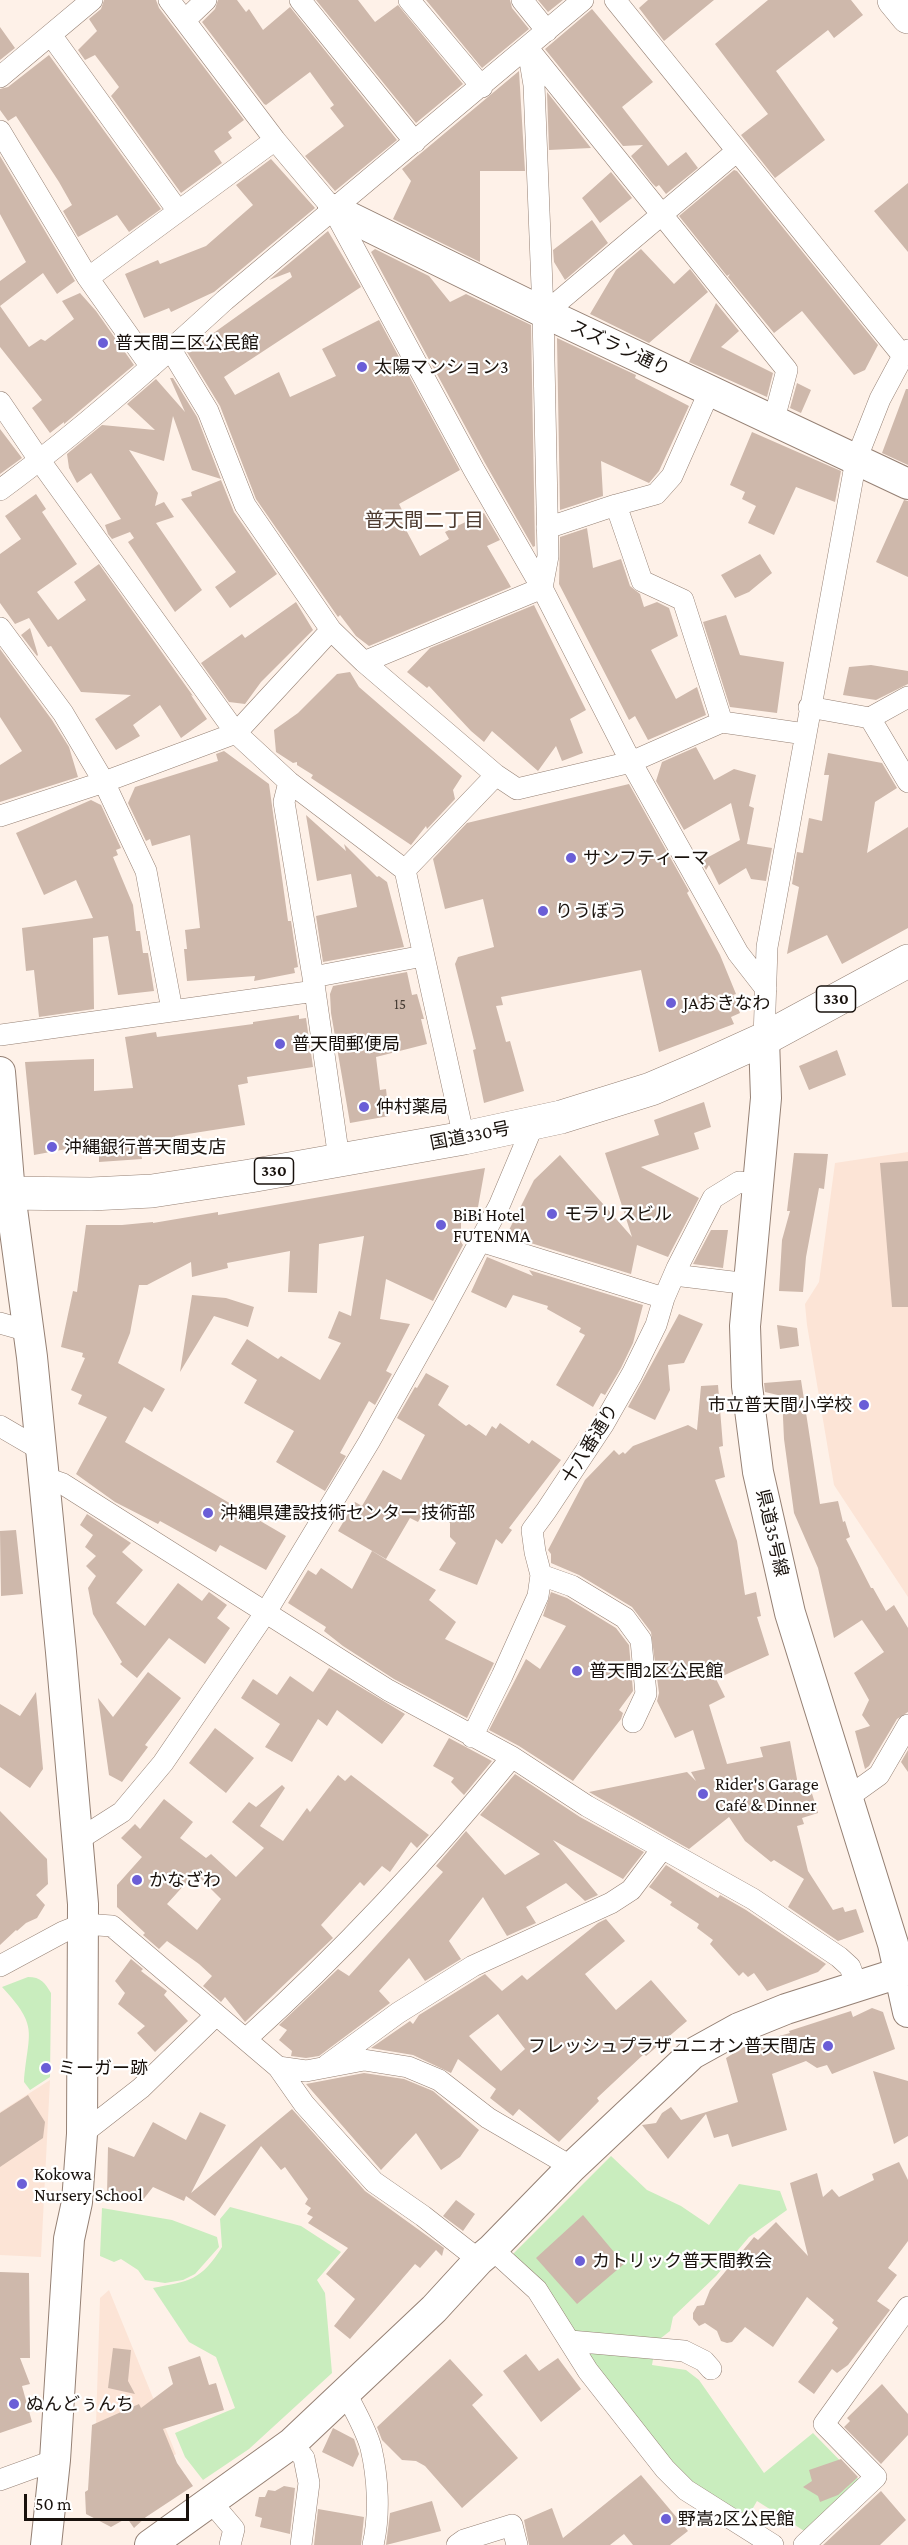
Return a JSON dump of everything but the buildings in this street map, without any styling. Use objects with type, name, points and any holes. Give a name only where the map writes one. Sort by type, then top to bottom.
[{"type":"main road","points":[[894,0],[908,17]]},
{"type":"main road","name":"国道330号","points":[[5,1193],[91,1194],[152,1191],[534,1124],[651,1089],[764,1039],[908,961]]},
{"type":"street","points":[[0,77],[92,0]]},
{"type":"street","points":[[169,0],[275,140],[333,209],[474,470],[542,588],[549,607],[631,762],[738,953],[766,989]]},
{"type":"street","points":[[185,20],[206,0]]},
{"type":"street","points":[[300,0],[415,142]]},
{"type":"street","points":[[409,0],[482,87]]},
{"type":"street","points":[[522,0],[547,31]]},
{"type":"street","points":[[0,490],[40,461],[171,350],[225,300],[528,49],[583,0]]},
{"type":"street","points":[[615,0],[905,353],[880,399],[856,460],[809,707],[767,947],[764,1039]]},
{"type":"street","points":[[51,35],[178,211]]},
{"type":"street","points":[[528,49],[788,370],[774,419]]},
{"type":"street","points":[[528,49],[534,85],[543,312],[548,556],[542,588]]},
{"type":"street","points":[[0,130],[88,278],[151,367]]},
{"type":"street","points":[[88,278],[275,140]]},
{"type":"street","points":[[543,312],[558,302],[737,151]]},
{"type":"street","name":"スズラン通り","points":[[333,209],[543,312],[908,484]]},
{"type":"street","points":[[171,350],[208,411],[245,505],[331,630],[364,662],[496,776],[517,789],[631,762],[722,722],[805,734]]},
{"type":"street","points":[[548,528],[656,494],[672,476],[710,390]]},
{"type":"street","points":[[0,402],[236,733],[289,782],[405,870],[464,1138]]},
{"type":"street","points":[[616,506],[642,581],[683,600],[722,722]]},
{"type":"street","points":[[364,662],[542,588]]},
{"type":"street","points":[[0,628],[63,713],[104,782],[146,871],[172,1010]]},
{"type":"street","points":[[0,816],[104,782],[236,733],[331,630]]},
{"type":"street","points":[[809,707],[870,718],[908,698]]},
{"type":"street","points":[[870,718],[908,782]]},
{"type":"street","points":[[405,870],[496,776]]},
{"type":"street","points":[[289,782],[284,802],[314,984],[339,1160]]},
{"type":"street","points":[[0,1035],[172,1010],[253,1001],[423,956]]},
{"type":"street","name":"県道35号線","points":[[764,1039],[766,1098],[745,1326],[747,1386],[758,1472],[790,1613],[903,1976],[908,2012]]},
{"type":"street","points":[[0,1072],[14,1327],[42,1464],[78,1840],[83,1924],[82,2134],[77,2202],[69,2239],[55,2460],[46,2545]]},
{"type":"street","points":[[78,1840],[122,1812],[163,1763],[266,1612],[369,1442],[480,1241],[509,1185],[534,1124]]},
{"type":"street","name":"十八番通り","points":[[472,1737],[538,1596],[541,1575],[532,1530],[603,1425],[651,1335],[674,1275],[713,1198],[739,1182],[759,1185]]},
{"type":"street","points":[[480,1241],[664,1298]]},
{"type":"street","points":[[674,1275],[749,1284]]},
{"type":"street","points":[[0,1426],[63,1484],[388,1690],[512,1757],[559,1789],[662,1850],[753,1899],[840,1957],[850,1967],[857,1986]]},
{"type":"street","points":[[541,1575],[572,1586],[625,1618],[641,1640],[646,1694],[633,1722]]},
{"type":"street","points":[[847,1798],[879,1775],[908,1725]]},
{"type":"street","points":[[246,2039],[305,1986],[352,1938],[433,1851],[512,1757]]},
{"type":"street","points":[[325,2067],[398,2013],[473,1966],[610,1903],[631,1890],[662,1850]]},
{"type":"street","points":[[0,1966],[63,1932],[83,1924],[112,1926],[278,2067],[304,2104],[374,2182],[537,2290],[588,2371],[642,2442],[686,2490],[773,2545]]},
{"type":"street","points":[[150,2545],[212,2503],[292,2443],[434,2309],[572,2167],[692,2054],[739,2028],[786,2008],[857,1986],[903,1976]]},
{"type":"street","points":[[82,2134],[141,2088],[216,2015]]},
{"type":"street","points":[[278,2067],[306,2071],[364,2060],[408,2067],[439,2080],[488,2118],[572,2167]]},
{"type":"street","points":[[804,2545],[876,2477],[824,2424],[908,2307]]},
{"type":"street","points":[[570,2341],[684,2351],[704,2361],[711,2369]]},
{"type":"street","points":[[346,2393],[370,2446],[377,2490],[376,2533],[373,2545]]},
{"type":"street","points":[[292,2443],[303,2458],[309,2483],[301,2545]]},
{"type":"street","points":[[0,2480],[55,2460]]},
{"type":"street","points":[[212,2503],[234,2529],[230,2545]]},
{"type":"street","points":[[458,2545],[464,2540],[512,2525],[517,2545]]},
{"type":"shaded area","name":"市立普天間小学校","points":[[908,1152],[908,1597],[834,1485],[805,1304],[819,1282],[835,1163]]},
{"type":"shaded area","name":"Kokowa Nursery School","points":[[50,2080],[41,2257],[0,2255],[0,2112]]},
{"type":"shaded area","points":[[109,2290],[176,2454],[172,2457],[96,2425],[100,2298]]},
{"type":"green space","points":[[28,1977],[42,1981],[51,1993],[50,2077],[30,2090],[24,2082],[29,2040],[27,2022],[2,1987]]},
{"type":"green space","points":[[611,2156],[647,2190],[681,2206],[709,2225],[739,2184],[780,2191],[787,2210],[749,2237],[716,2276],[673,2317],[670,2331],[656,2342],[652,2365],[686,2370],[699,2380],[764,2473],[813,2433],[861,2482],[809,2534],[757,2501],[746,2520],[694,2487],[670,2465],[512,2255]]},
{"type":"green space","points":[[230,2207],[301,2226],[341,2252],[317,2280],[325,2293],[332,2373],[249,2449],[203,2480],[185,2457],[175,2433],[235,2408],[216,2357],[189,2342],[153,2288],[193,2278],[207,2267],[222,2247],[220,2219]]},
{"type":"green space","points":[[102,2208],[172,2220],[217,2237],[219,2247],[195,2274],[183,2280],[165,2283],[145,2280],[138,2270],[121,2259],[114,2262],[100,2256]]},
{"type":"place","name":"普天間三区公民館","points":[[103,343]]},
{"type":"place","name":"太陽マンション3","points":[[362,367]]},
{"type":"place","name":"サンフティーマ","points":[[571,858]]},
{"type":"place","name":"りうぼう","points":[[543,911]]},
{"type":"place","name":"JAおきなわ","points":[[671,1003]]},
{"type":"place","name":"普天間郵便局","points":[[280,1044]]},
{"type":"place","name":"仲村薬局","points":[[364,1107]]},
{"type":"place","name":"沖縄銀行普天間支店","points":[[52,1147]]},
{"type":"place","name":"モラリスビル","points":[[552,1214]]},
{"type":"place","name":"BiBi Hotel FUTENMA","points":[[441,1225]]},
{"type":"place","name":"市立普天間小学校","points":[[864,1405]]},
{"type":"place","name":"沖縄県建設技術センター 技術部","points":[[208,1513]]},
{"type":"place","name":"普天間2区公民館","points":[[577,1671]]},
{"type":"place","name":"Rider's Garage Café & Dinner","points":[[703,1794]]},
{"type":"place","name":"かなざわ","points":[[137,1880]]},
{"type":"place","name":"フレッシュプラザユニオン普天間店","points":[[828,2046]]},
{"type":"place","name":"ミーガー跡","points":[[46,2068]]},
{"type":"place","name":"Kokowa Nursery School","points":[[22,2184]]},
{"type":"place","name":"カトリック普天間教会","points":[[580,2261]]},
{"type":"place","name":"ぬんどぅんち","points":[[14,2404]]},
{"type":"place","name":"野嵩2区公民館","points":[[666,2519]]},
{"type":"district","name":"普天間二丁目","points":[[424,521]]}]
